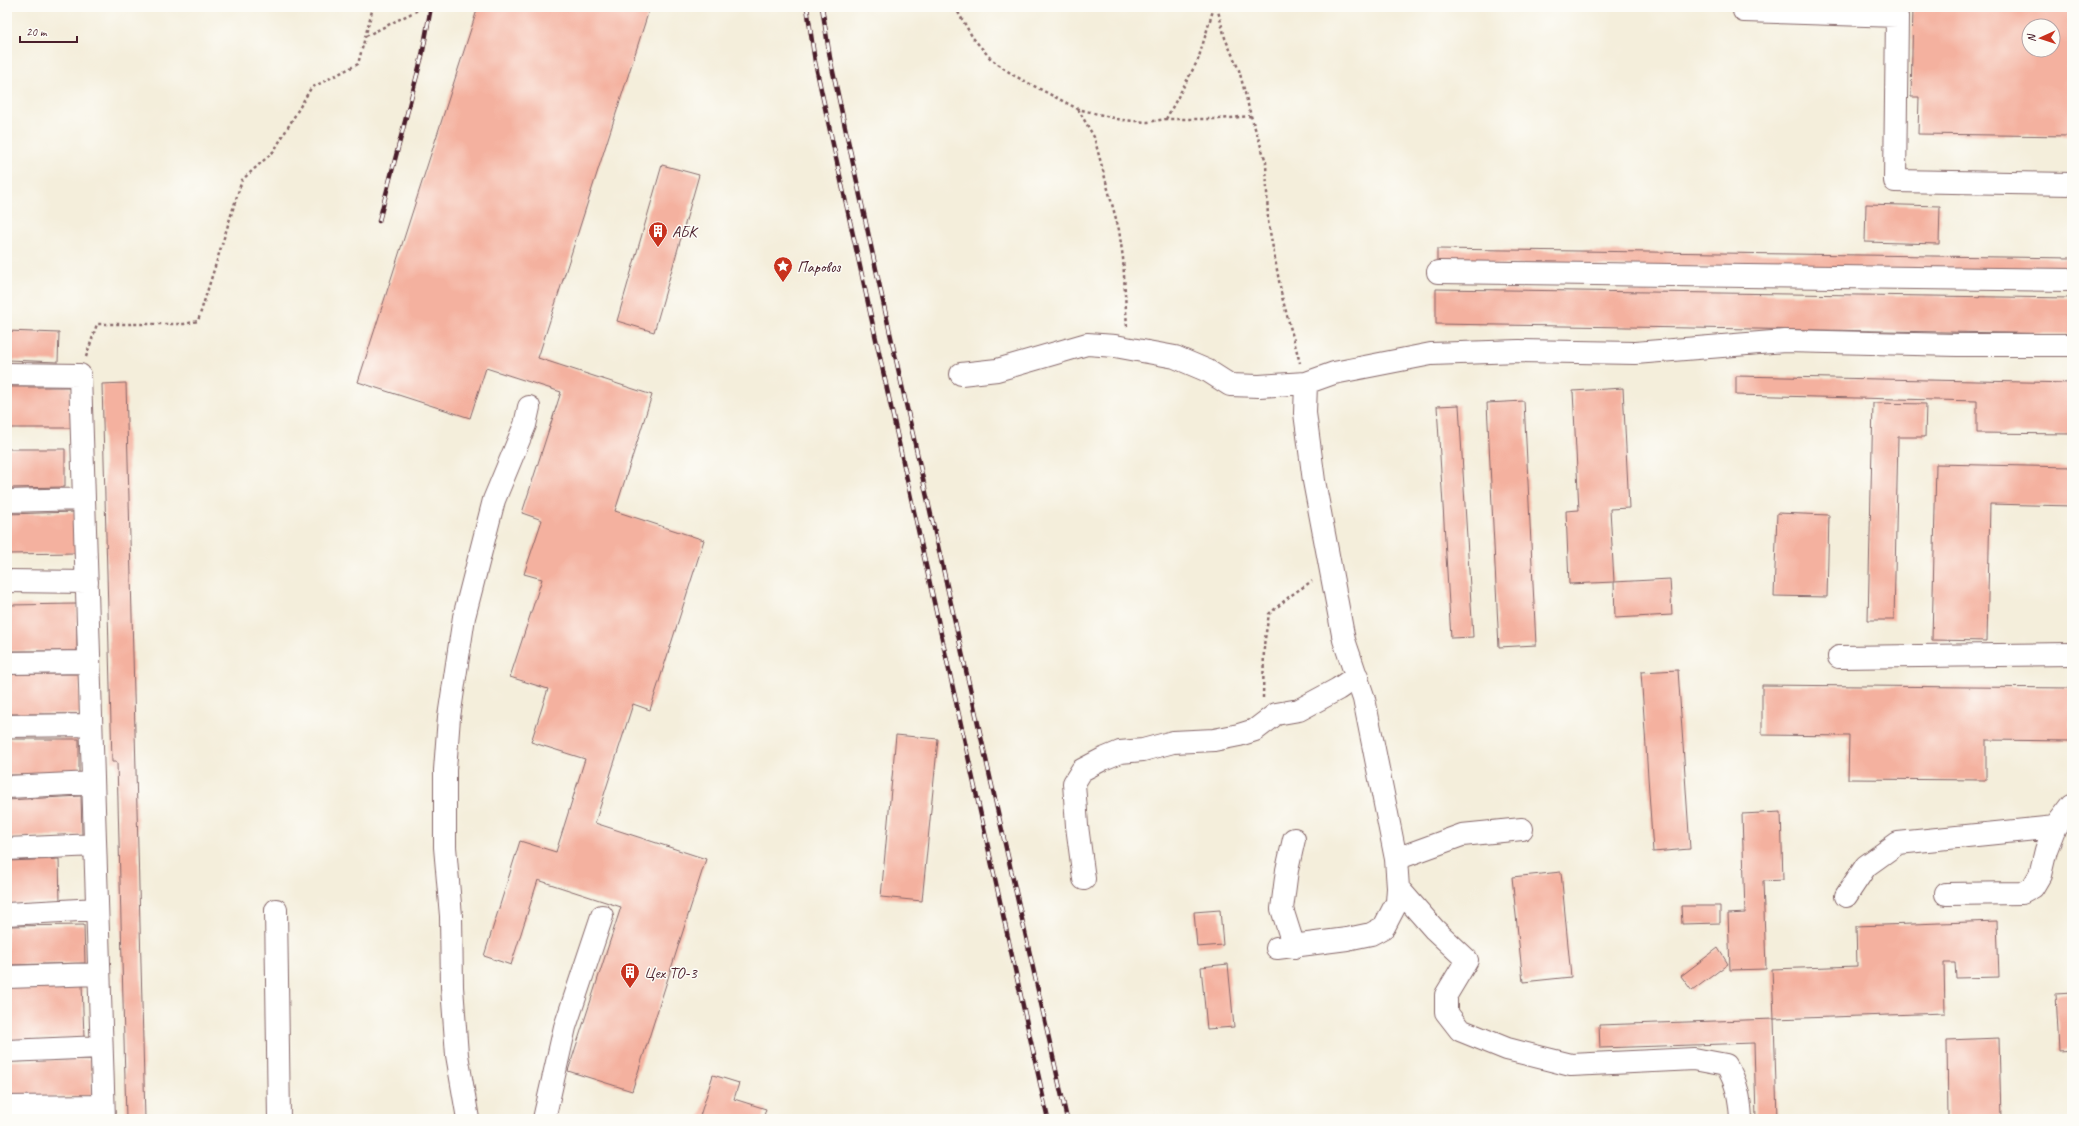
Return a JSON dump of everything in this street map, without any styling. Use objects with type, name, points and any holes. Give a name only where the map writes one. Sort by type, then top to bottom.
[{"type":"lane","points":[[1744,11],[1897,16],[1895,181],[2072,184]]},
{"type":"lane","points":[[1438,272],[2072,280]]},
{"type":"lane","points":[[961,374],[996,370],[1087,344],[1128,348],[1175,357],[1208,371],[1230,385],[1260,386],[1306,383],[1334,373],[1431,354],[1519,351],[1569,353],[1635,352],[1785,341],[1957,345],[2072,345]]},
{"type":"lane","points":[[7,374],[80,374],[104,1113],[7,1107]]},
{"type":"lane","points":[[1294,839],[1287,870],[1282,909],[1285,947],[1347,939],[1371,934],[1384,927],[1397,902],[1398,888],[1396,859],[1364,699],[1344,640],[1330,566],[1314,481],[1305,413],[1306,383]]},
{"type":"lane","points":[[468,1119],[456,1055],[452,987],[451,916],[445,847],[445,770],[448,716],[464,617],[492,508],[525,425],[529,407]]},
{"type":"lane","points":[[7,501],[84,499]]},
{"type":"lane","points":[[7,581],[87,582]]},
{"type":"lane","points":[[1839,657],[2072,654]]},
{"type":"lane","points":[[7,663],[89,662]]},
{"type":"lane","points":[[1084,879],[1077,826],[1074,783],[1082,770],[1120,752],[1143,750],[1173,742],[1214,740],[1255,730],[1276,714],[1298,710],[1338,689],[1357,676]]},
{"type":"lane","points":[[7,726],[91,725]]},
{"type":"lane","points":[[7,787],[93,783]]},
{"type":"lane","points":[[1946,894],[2022,893],[2033,887],[2040,875],[2046,850],[2055,827],[2072,805]]},
{"type":"lane","points":[[1846,896],[1866,866],[1898,844],[2055,827]]},
{"type":"lane","points":[[1396,859],[1462,835],[1522,829]]},
{"type":"lane","points":[[7,849],[95,845]]},
{"type":"lane","points":[[1398,888],[1434,929],[1467,960],[1446,995],[1446,1012],[1460,1030],[1507,1049],[1571,1065],[1694,1059],[1726,1065],[1735,1079],[1740,1101],[1741,1119]]},
{"type":"lane","points":[[7,914],[97,909]]},
{"type":"lane","points":[[276,910],[279,1119]]},
{"type":"lane","points":[[544,1119],[565,1026],[602,916]]},
{"type":"lane","points":[[7,976],[99,974]]},
{"type":"lane","points":[[7,1051],[101,1047]]},
{"type":"path","points":[[80,374],[97,324],[184,324],[198,321],[242,180],[274,151],[311,88],[358,64],[373,7]]},
{"type":"path","points":[[366,36],[424,7]]},
{"type":"path","points":[[955,7],[974,38],[991,59],[1013,75],[1078,109],[1122,120],[1148,122],[1166,119],[1251,116]]},
{"type":"path","points":[[1166,119],[1198,60],[1215,7]]},
{"type":"path","points":[[1215,7],[1224,38],[1239,70],[1251,116],[1266,162],[1268,221],[1282,297],[1306,383]]},
{"type":"path","points":[[1078,109],[1094,137],[1120,230],[1128,348]]},
{"type":"path","points":[[1265,722],[1263,673],[1264,645],[1269,614],[1330,566]]},
{"type":"building","points":[[478,7],[650,7],[538,358],[652,395],[615,511],[704,540],[650,710],[633,704],[595,823],[706,859],[632,1091],[568,1071],[621,907],[538,880],[511,965],[484,956],[520,841],[556,852],[585,759],[531,742],[548,689],[510,677],[542,579],[524,574],[542,520],[522,513],[561,392],[486,368],[470,418],[358,382]]},
{"type":"building","points":[[1913,7],[2072,7],[2072,136],[1918,134],[1919,97],[1911,97]]},
{"type":"building","name":"АБК","points":[[662,165],[699,175],[654,332],[617,321]]},
{"type":"building","points":[[1866,204],[1940,206],[1939,244],[1865,242]]},
{"type":"building","points":[[1437,249],[2072,258],[2072,272],[1437,264]]},
{"type":"building","points":[[1436,289],[2072,298],[2072,334],[1436,324]]},
{"type":"building","points":[[7,331],[59,333],[58,362],[7,360]]},
{"type":"building","points":[[1736,376],[2072,383],[2072,434],[1977,433],[1977,401],[1736,395]]},
{"type":"building","points":[[126,383],[145,1119],[126,1119],[117,762],[112,762],[102,384]]},
{"type":"building","points":[[7,387],[71,387],[71,428],[7,428]]},
{"type":"building","points":[[1623,388],[1629,508],[1610,509],[1614,582],[1569,584],[1566,511],[1579,510],[1573,391]]},
{"type":"building","points":[[1524,401],[1536,645],[1499,647],[1487,403]]},
{"type":"building","points":[[1873,403],[1926,404],[1925,437],[1898,437],[1894,620],[1868,620]]},
{"type":"building","points":[[1459,405],[1473,637],[1451,638],[1437,406]]},
{"type":"building","points":[[7,449],[65,449],[65,487],[7,488]]},
{"type":"building","points":[[1936,464],[2072,467],[2072,506],[1990,504],[1987,641],[1932,640]]},
{"type":"building","points":[[75,512],[76,553],[7,554],[7,514]]},
{"type":"building","points":[[1777,513],[1829,515],[1827,597],[1774,596]]},
{"type":"building","points":[[1670,579],[1672,615],[1615,618],[1614,582]]},
{"type":"building","points":[[77,604],[77,651],[7,651],[7,605]]},
{"type":"building","points":[[1678,670],[1690,849],[1653,852],[1641,672]]},
{"type":"building","points":[[7,674],[80,674],[80,714],[7,714]]},
{"type":"building","points":[[1762,685],[2071,688],[2071,741],[1986,740],[1986,780],[1848,779],[1849,736],[1762,735]]},
{"type":"building","points":[[896,735],[938,739],[922,901],[881,897]]},
{"type":"building","points":[[7,739],[79,739],[79,775],[7,775]]},
{"type":"building","points":[[81,796],[82,835],[7,838],[7,800]]},
{"type":"building","points":[[1781,812],[1783,880],[1763,881],[1766,969],[1730,970],[1728,914],[1745,913],[1742,814]]},
{"type":"building","points":[[59,859],[60,902],[7,904],[7,861]]},
{"type":"building","points":[[1561,872],[1571,977],[1523,982],[1512,877]]},
{"type":"building","points":[[1681,906],[1720,906],[1720,923],[1682,924]]},
{"type":"building","points":[[1220,910],[1223,945],[1197,947],[1194,912]]},
{"type":"building","points":[[1997,921],[1999,977],[1956,978],[1955,963],[1944,963],[1945,1013],[1774,1019],[1772,969],[1857,966],[1856,926]]},
{"type":"building","points":[[84,925],[85,963],[7,965],[7,926]]},
{"type":"building","points":[[1718,948],[1728,964],[1692,991],[1681,976]]},
{"type":"building","points":[[1228,964],[1234,1027],[1207,1029],[1201,967]]},
{"type":"building","points":[[82,984],[84,1037],[7,1040],[7,987]]},
{"type":"building","points":[[2072,993],[2072,1050],[2059,1051],[2056,994]]},
{"type":"building","points":[[1774,1019],[1777,1119],[1756,1119],[1754,1043],[1600,1048],[1599,1025]]},
{"type":"building","points":[[1999,1038],[2001,1119],[1948,1119],[1947,1040]]},
{"type":"building","points":[[91,1059],[92,1096],[7,1098],[7,1061]]},
{"type":"building","points":[[713,1075],[739,1083],[734,1099],[766,1109],[763,1119],[699,1119]]},
{"type":"railway","points":[[379,221],[422,56],[431,7]]},
{"type":"railway","points":[[807,7],[815,62],[1048,1119]]},
{"type":"railway","points":[[822,7],[830,58],[886,315],[1067,1119]]},
{"type":"place","name":"АБК","points":[[658,248]]},
{"type":"place","name":"Паровоз","points":[[783,283]]},
{"type":"place","name":"Цех ТО-3","points":[[630,989]]}]
